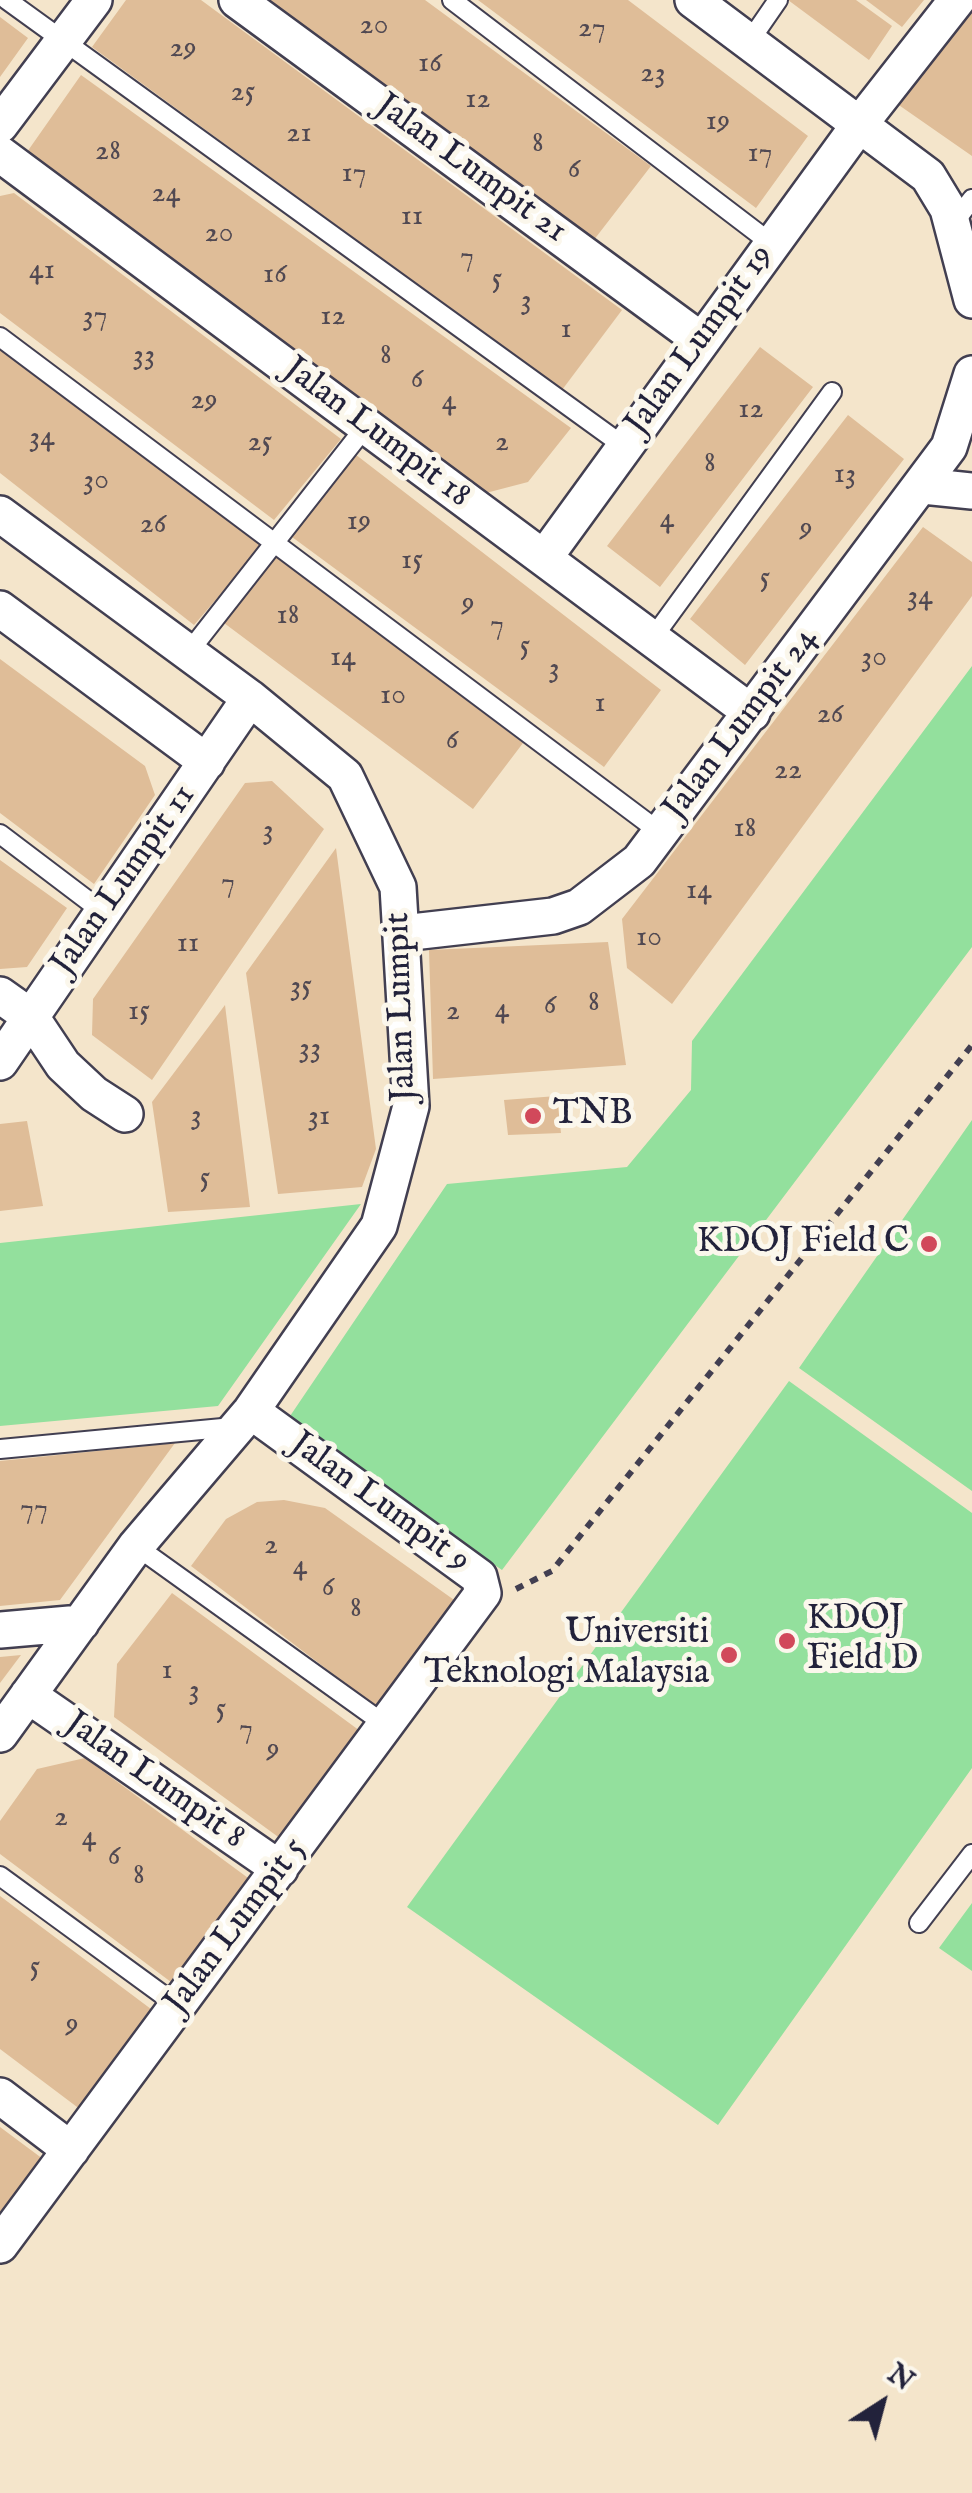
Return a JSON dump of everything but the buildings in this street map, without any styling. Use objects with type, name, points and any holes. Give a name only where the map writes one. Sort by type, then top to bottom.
[{"type":"street","points":[[0,125],[94,0]]},
{"type":"street","name":"Jalan Lumpit 21","points":[[238,0],[702,341]]},
{"type":"street","points":[[692,0],[928,176],[962,212],[972,300]]},
{"type":"street","name":"Jalan Lumpit 19","points":[[544,558],[860,125],[957,0]]},
{"type":"street","name":"Jalan Lumpit 18","points":[[0,154],[752,713]]},
{"type":"street","name":"Jalan Lumpit 24","points":[[403,933],[553,916],[579,907],[639,860],[950,447],[972,374]]},
{"type":"street","points":[[923,486],[972,490]]},
{"type":"street","name":"Jalan Lumpit","points":[[0,514],[250,698],[344,776],[398,887],[411,1106],[379,1226],[244,1419],[136,1546],[0,1734]]},
{"type":"street","points":[[0,609],[207,762]]},
{"type":"street","name":"Jalan Lumpit 11","points":[[0,1062],[250,698]]},
{"type":"street","points":[[0,995],[31,1017],[62,1064],[94,1094],[125,1114]]},
{"type":"street","name":"Jalan Lumpit 9","points":[[244,1419],[479,1577],[483,1593],[474,1609]]},
{"type":"street","name":"Jalan Lumpit 5","points":[[0,2245],[474,1609]]},
{"type":"street","points":[[0,1630],[81,1623]]},
{"type":"street","name":"Jalan Lumpit 8","points":[[28,1695],[280,1870]]},
{"type":"street","points":[[0,2096],[71,2150]]},
{"type":"lane","points":[[7,0],[625,447]]},
{"type":"lane","points":[[452,0],[772,244]]},
{"type":"lane","points":[[748,42],[778,0]]},
{"type":"lane","points":[[0,337],[661,833]]},
{"type":"lane","points":[[652,638],[832,392]]},
{"type":"lane","points":[[188,653],[366,426]]},
{"type":"lane","points":[[0,834],[103,912]]},
{"type":"lane","points":[[0,1449],[244,1419]]},
{"type":"lane","points":[[136,1546],[387,1726]]},
{"type":"lane","points":[[918,1923],[972,1854]]},
{"type":"lane","points":[[0,1876],[178,2006]]},
{"type":"path","points":[[474,1609],[552,1571],[972,1045]]},
{"type":"green space","points":[[972,666],[972,947],[502,1570],[286,1422],[447,1184],[627,1167],[691,1090],[692,1041]]},
{"type":"green space","name":"KDOJ Field C","points":[[972,1120],[972,1491],[799,1368]]},
{"type":"green space","points":[[361,1204],[218,1406],[0,1426],[0,1243]]},
{"type":"green space","name":"KDOJ Field D","points":[[789,1381],[972,1513],[972,1768],[718,2125],[407,1907]]},
{"type":"green space","points":[[972,1903],[972,1971],[939,1948]]},
{"type":"place","name":"TNB","points":[[533,1116]]},
{"type":"place","name":"KDOJ Field C","points":[[929,1244]]},
{"type":"place","name":"KDOJ Field D","points":[[787,1641]]},
{"type":"place","name":"Universiti Teknologi Malaysia","points":[[729,1655]]}]
